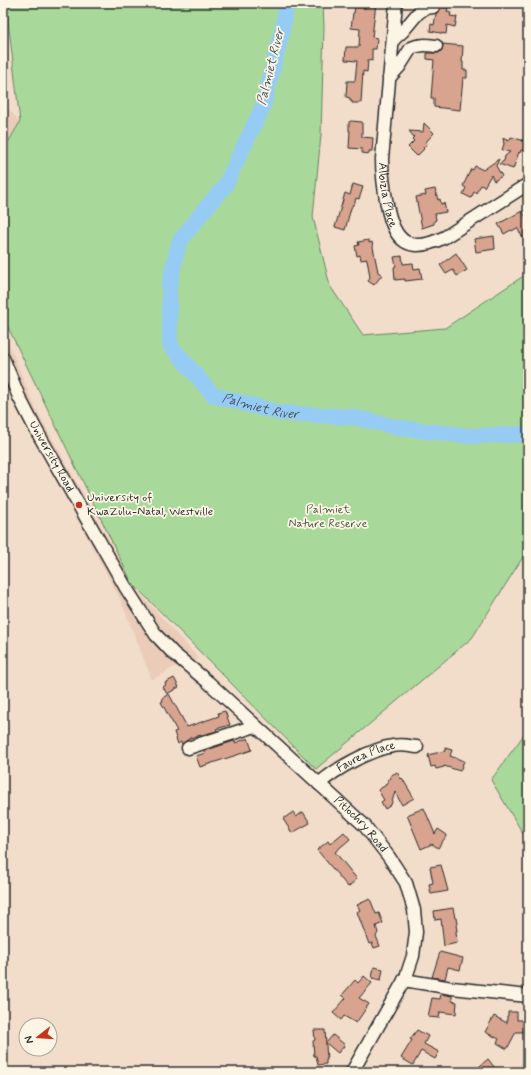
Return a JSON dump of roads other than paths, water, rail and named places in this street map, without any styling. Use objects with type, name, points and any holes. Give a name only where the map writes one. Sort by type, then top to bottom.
[{"type":"street","name":"Albizia Place","points":[[396,3],[382,158],[382,176],[391,222],[396,233],[402,239],[411,244],[419,245],[434,243],[528,184]]},
{"type":"street","points":[[393,40],[403,31],[418,13],[425,8],[433,7]]},
{"type":"street","points":[[389,78],[399,67],[411,48],[414,46],[424,45],[436,46]]},
{"type":"street","name":"University Road","points":[[3,358],[19,397],[36,428],[126,588],[156,635]]},
{"type":"street","name":"Pitlochry Road","points":[[156,635],[173,653],[208,682],[364,825],[389,857],[406,883],[414,910],[416,932],[413,956],[404,980],[352,1072]]},
{"type":"street","points":[[188,748],[255,726]]},
{"type":"street","name":"Faurea Place","points":[[319,784],[339,769],[379,750],[391,746],[401,745],[418,747]]},
{"type":"street","points":[[404,980],[452,988],[528,996]]},
{"type":"waterway","name":"Palmiet River","points":[[287,3],[281,36],[263,106],[225,186],[179,242],[169,286],[170,345],[213,395],[280,413],[353,417],[401,428],[470,436],[528,434]]},
{"type":"place","name":"University of KwaZulu-Natal, Westville","points":[[79,505]]},
{"type":"park label","name":"Palmiet Nature Reserve","points":[[328,517]]}]
